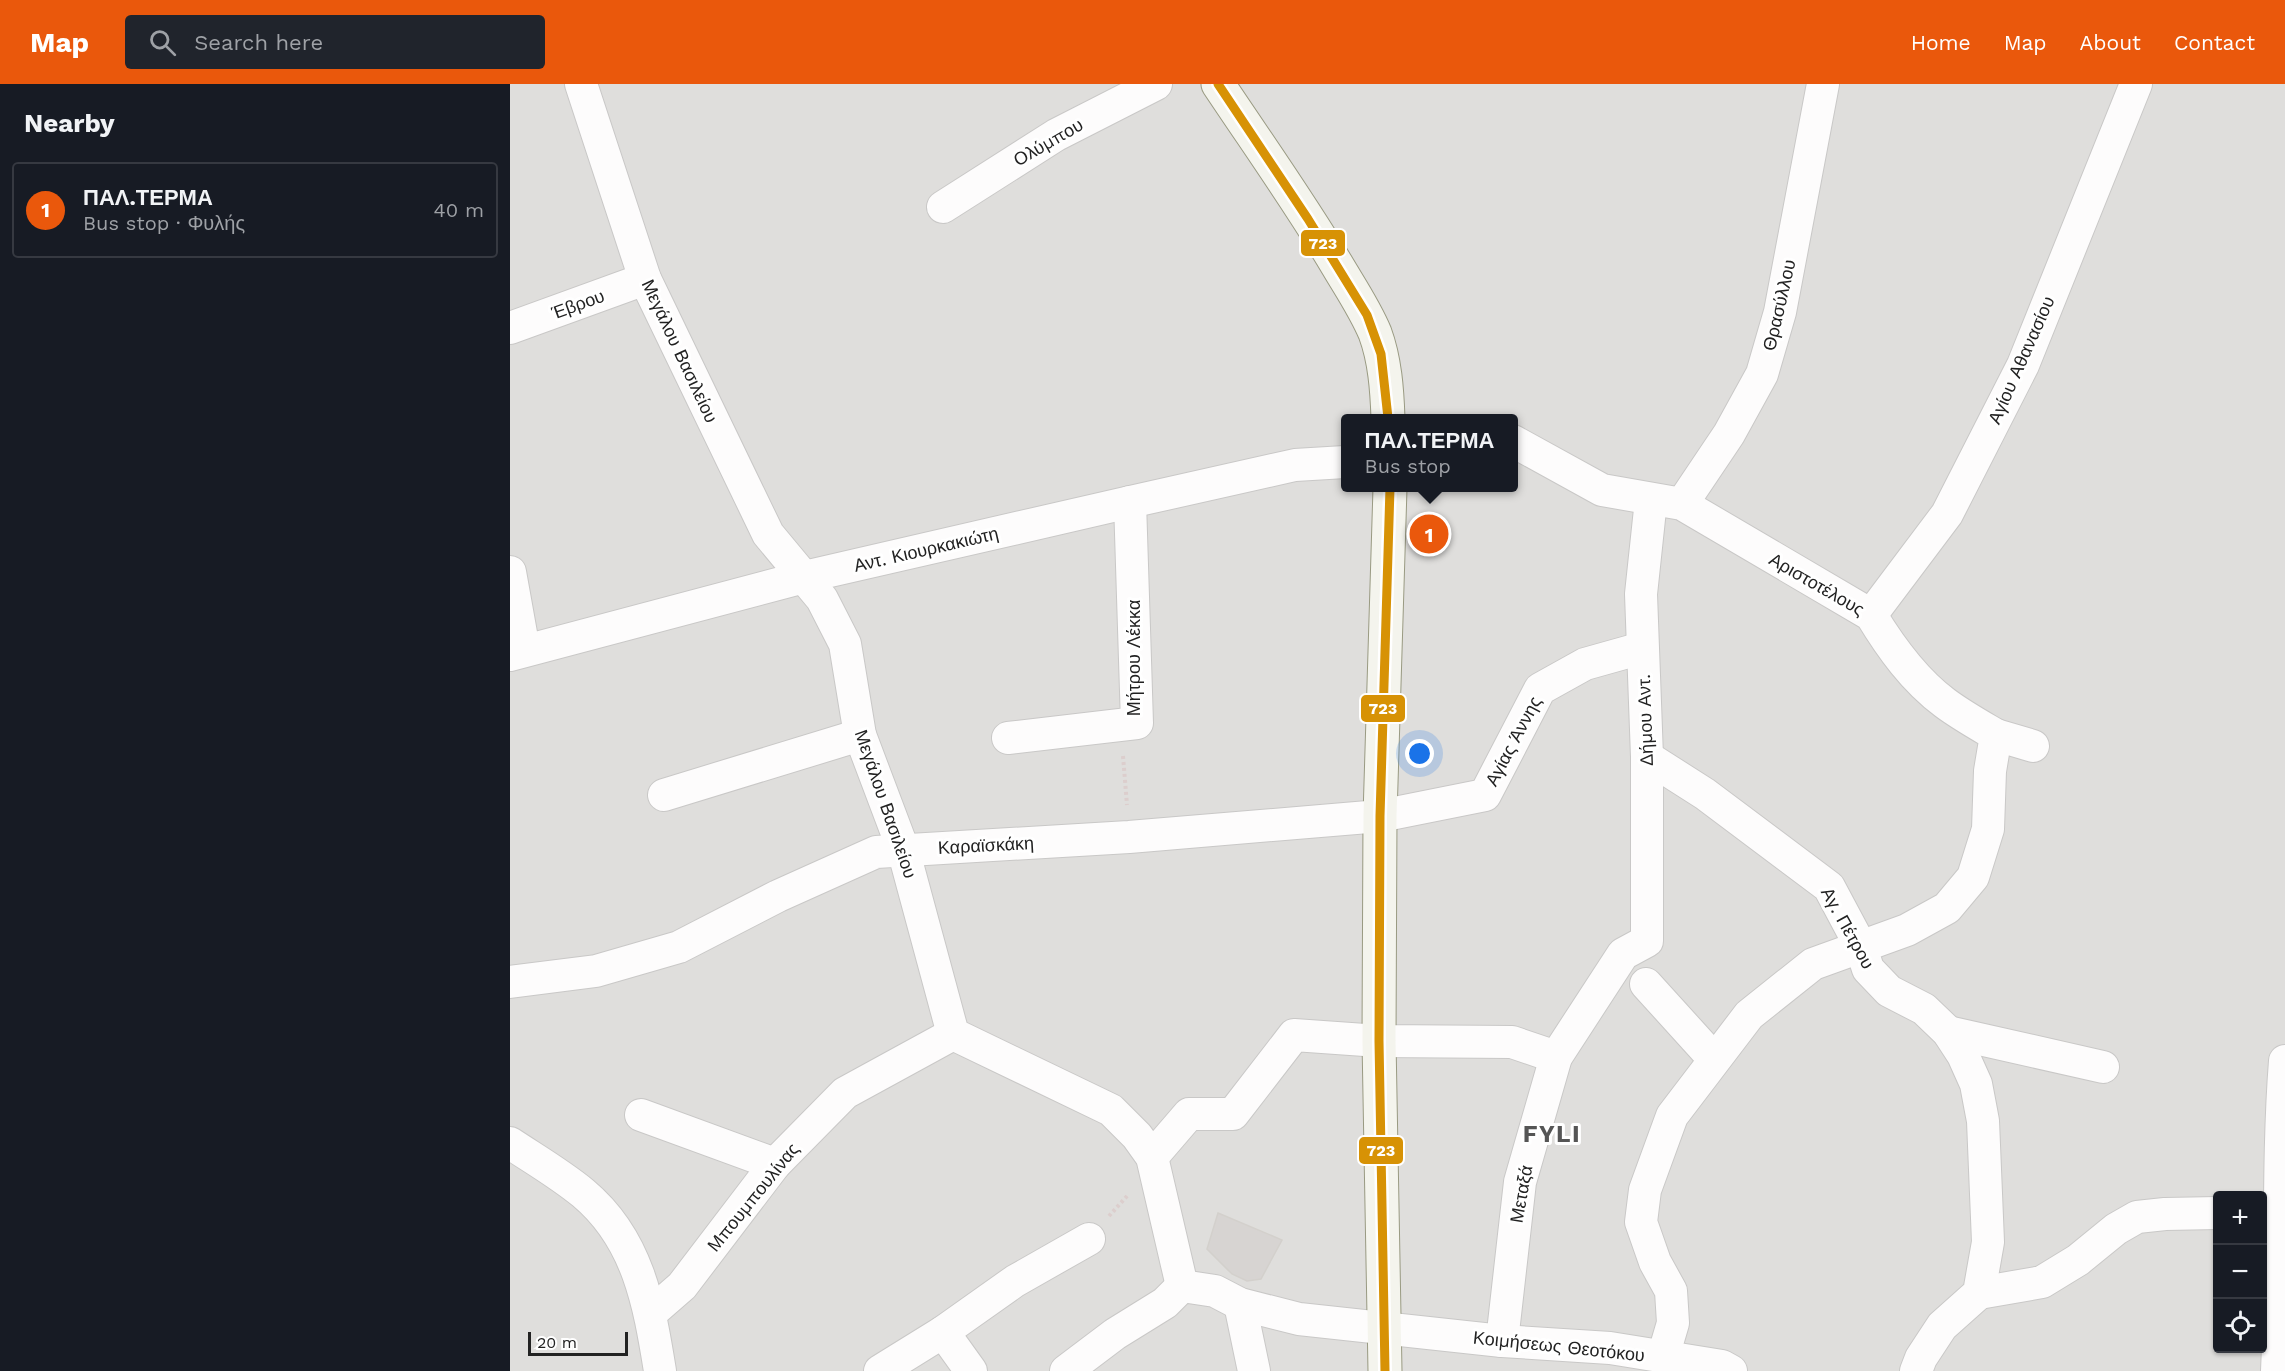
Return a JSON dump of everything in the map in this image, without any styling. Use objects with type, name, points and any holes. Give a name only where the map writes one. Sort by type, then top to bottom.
[{"type":"main road","points":[[1218,84],[1321,238],[1365,312],[1375,333],[1382,357],[1387,387],[1388,414]]},
{"type":"main road","points":[[1385,1371],[1379,1041],[1380,816],[1390,492]]},
{"type":"street","name":"Μεγάλου Βασιλείου","points":[[581,84],[645,279],[768,534],[822,599],[845,644],[860,735],[903,849],[953,1034]]},
{"type":"street","name":"Ολύμπου","points":[[943,207],[1056,135],[1156,84]]},
{"type":"street","name":"Θρασύλλου","points":[[1682,504],[1729,434],[1762,374],[1780,312],[1823,84]]},
{"type":"street","name":"Αγίου Αθανασίου","points":[[1871,615],[1947,514],[2023,364],[2136,84]]},
{"type":"street","name":"Έβρου","points":[[510,328],[645,279]]},
{"type":"street","name":"Αριστοτέλους","points":[[1518,444],[1602,490],[1682,504],[1871,615],[1890,646],[1917,677],[1945,703],[1996,735],[2033,746]]},
{"type":"street","name":"Αντ. Κιουρκακιώτη","points":[[517,652],[804,578],[1130,502],[1295,465],[1341,462]]},
{"type":"street","name":"Δήμου Αντ.","points":[[1647,941],[1647,757],[1641,594],[1651,500]]},
{"type":"street","name":"Μήτρου Λέκκα","points":[[1008,738],[1137,723],[1130,502]]},
{"type":"street","points":[[510,572],[517,652]]},
{"type":"street","name":"Αγίας Άννης","points":[[1380,816],[1485,795],[1540,689],[1585,664],[1642,648]]},
{"type":"street","points":[[664,795],[860,735]]},
{"type":"street","points":[[1663,1357],[1673,1323],[1671,1291],[1655,1262],[1641,1222],[1645,1190],[1672,1116],[1749,1016],[1814,964],[1907,930],[1947,909],[1973,877],[1988,829],[1990,771],[1996,735]]},
{"type":"street","name":"Αγ. Πέτρου","points":[[1647,757],[1705,794],[1829,887],[1861,948],[1868,969],[1889,991],[1924,1009],[1948,1032],[1963,1055],[1976,1084],[1983,1121],[1988,1242],[1979,1293]]},
{"type":"street","name":"Καραϊσκάκη","points":[[510,982],[596,971],[680,948],[778,896],[876,852],[1129,837],[1380,816]]},
{"type":"street","name":"Μεταξά","points":[[1502,1341],[1520,1182],[1556,1057],[1623,954],[1647,941]]},
{"type":"street","points":[[1646,984],[1714,1059]]},
{"type":"street","points":[[1948,1032],[2103,1067]]},
{"type":"street","points":[[953,1034],[1111,1110],[1148,1153],[1182,1286],[1165,1302],[1115,1334],[1071,1370]]},
{"type":"street","name":"Μπουμπουλίνας","points":[[651,1312],[682,1286],[775,1164],[845,1093],[953,1034]]},
{"type":"street","points":[[1148,1153],[1189,1114],[1233,1114],[1294,1035],[1379,1041],[1512,1042],[1556,1057]]},
{"type":"street","points":[[2277,1371],[2282,1312],[2279,1212],[2285,1060]]},
{"type":"street","points":[[641,1115],[775,1164]]},
{"type":"street","points":[[510,1143],[583,1193],[614,1224],[634,1259],[651,1312],[660,1371]]},
{"type":"street","points":[[1916,1371],[1921,1358],[1942,1326],[1979,1293],[2042,1282],[2078,1260],[2116,1229],[2137,1217],[2213,1213]]},
{"type":"street","points":[[880,1371],[943,1332],[1015,1281],[1089,1239]]},
{"type":"street","name":"Κοιμήσεως Θεοτόκου","points":[[1182,1286],[1215,1291],[1240,1304],[1299,1319],[1384,1326],[1502,1341],[1607,1359],[1663,1357],[1722,1366],[1731,1371]]},
{"type":"street","points":[[1240,1304],[1254,1371]]},
{"type":"street","points":[[943,1332],[971,1371]]},
{"type":"path","points":[[1121,725],[1129,837]]},
{"type":"path","points":[[1089,1239],[1129,1195],[1148,1153]]},
{"type":"shaded area","points":[[510,84],[2285,84],[2285,1371],[510,1371]]},
{"type":"building","points":[[1218,1213],[1282,1240],[1261,1279],[1247,1281],[1232,1274],[1207,1249]]},
{"type":"transit line","name":"723","points":[[1218,84],[1308,219],[1367,315],[1381,354],[1388,414]]},
{"type":"transit line","name":"723","points":[[1385,1371],[1379,1041],[1380,816],[1390,492]]},
{"type":"place","name":"ΠΑΛ.ΤΕΡΜΑ","points":[[1429,534]]},
{"type":"district","name":"FYLI","points":[[1552,1134]]}]
